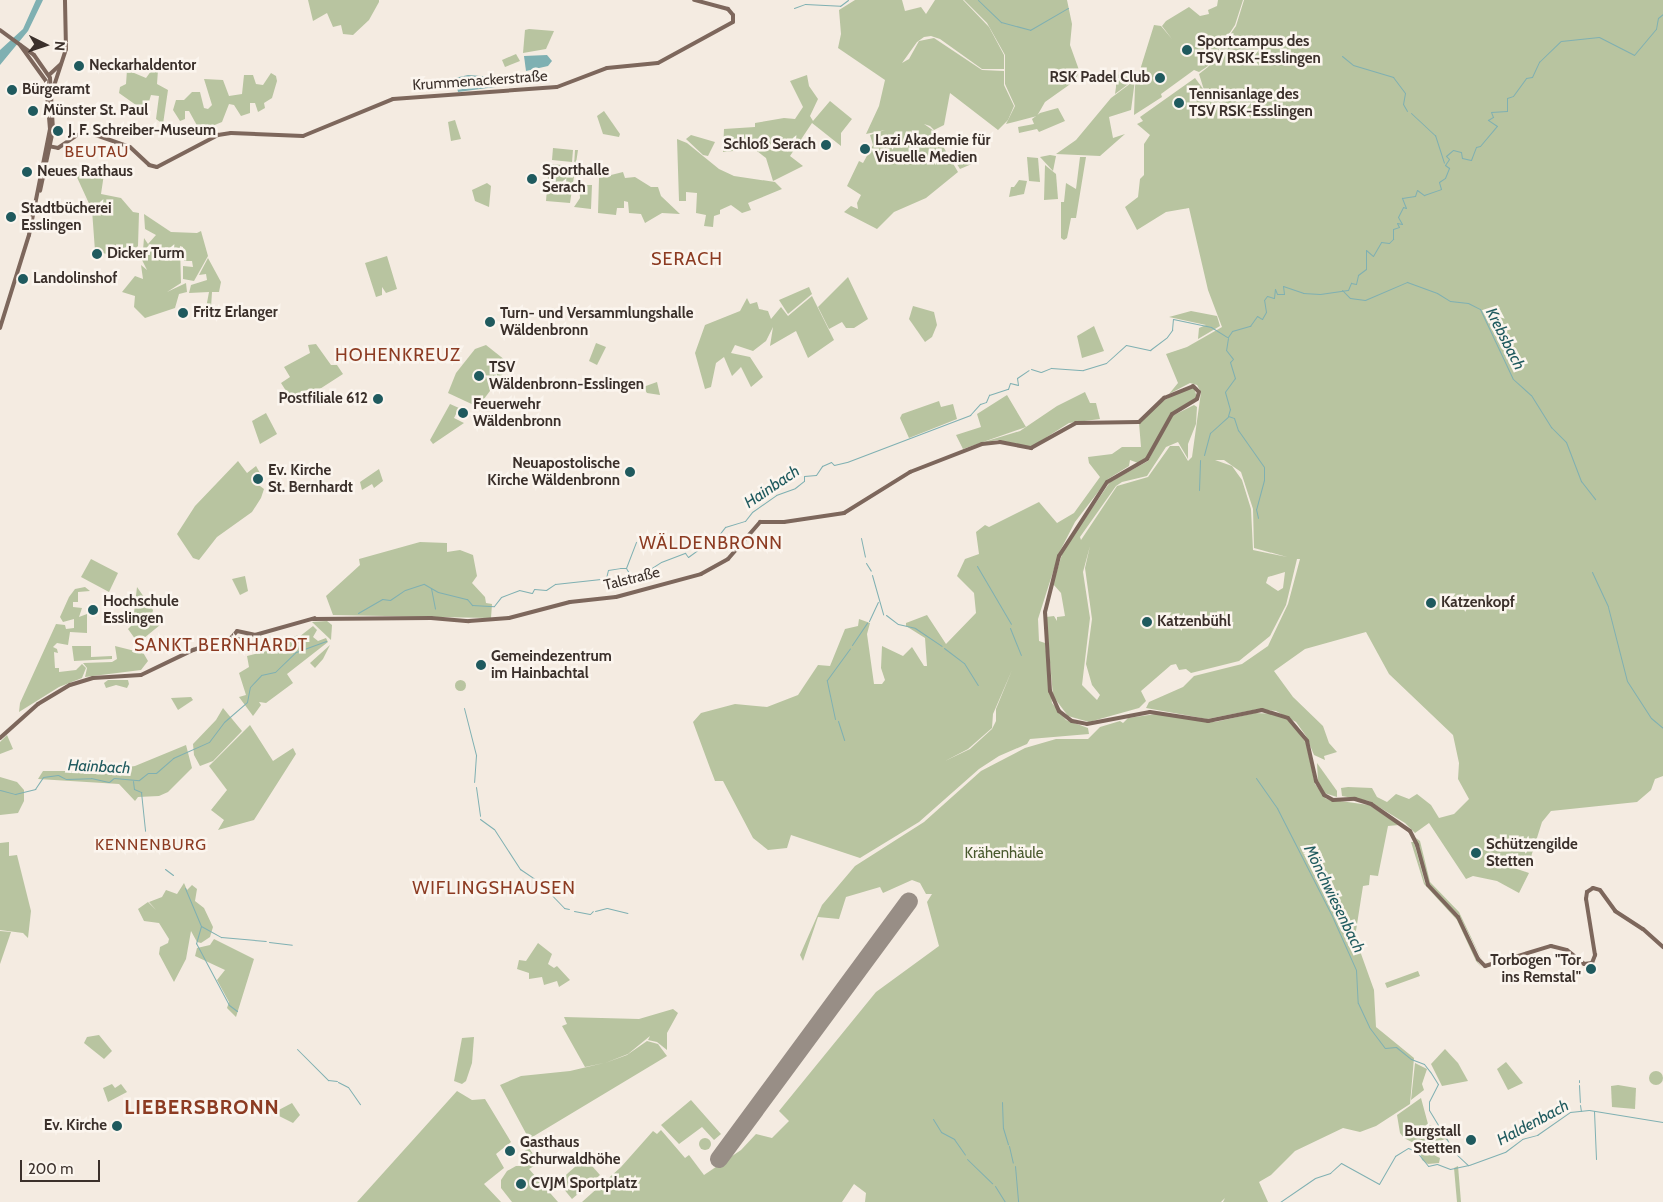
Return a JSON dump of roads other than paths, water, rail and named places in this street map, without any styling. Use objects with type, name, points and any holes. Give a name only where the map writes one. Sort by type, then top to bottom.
[{"type":"main road","points":[[0,328],[20,268],[52,139],[52,93],[64,60],[65,0]]},
{"type":"main road","name":"Krummenackerstraße","points":[[61,145],[77,135],[90,133],[128,146],[144,160],[159,167],[217,136],[246,134],[301,136],[391,99],[548,88],[611,68],[658,63],[729,26],[733,16],[727,8],[694,0]]},
{"type":"main road","points":[[0,30],[45,66],[58,67]]},
{"type":"main road","points":[[19,45],[47,77],[52,93]]},
{"type":"main road","points":[[47,77],[64,60]]},
{"type":"main road","points":[[45,66],[50,147]]},
{"type":"main road","points":[[47,77],[58,73]]},
{"type":"main road","points":[[52,139],[61,145]]},
{"type":"main road","points":[[50,147],[61,145]]},
{"type":"main road","points":[[0,322],[11,296]]},
{"type":"main road","name":"Talstraße","points":[[0,738],[36,706],[70,685],[90,679],[146,674],[190,652],[239,636],[256,635],[312,619],[430,618],[490,620],[514,617],[570,602],[616,597],[705,573],[728,559],[759,522],[784,522],[844,513],[910,472],[982,444],[1000,442],[1029,448],[1076,423],[1136,422],[1167,396],[1188,386],[1198,389],[1197,400],[1178,409],[1170,417],[1148,458],[1115,475],[1102,490],[1063,547],[1045,608],[1050,691],[1063,716],[1076,722],[1092,724],[1136,713],[1163,712],[1213,721],[1269,711],[1293,721],[1307,740],[1316,781],[1324,795],[1333,800],[1355,799],[1371,804],[1410,831],[1417,845],[1428,885],[1458,917],[1483,965],[1493,966],[1551,946],[1568,950],[1584,964],[1592,963],[1595,955],[1586,899],[1587,892],[1594,888],[1600,890],[1615,911],[1647,932],[1663,947]]},
{"type":"water","points":[[36,0],[43,0],[28,31],[0,65],[0,50],[23,29]]},
{"type":"water","points":[[547,55],[552,61],[548,66],[526,71],[524,56]]},
{"type":"water","points":[[468,75],[496,77],[495,87],[458,92],[455,78]]},
{"type":"waterway","points":[[794,8],[805,4],[840,6],[848,0]]},
{"type":"waterway","points":[[978,0],[1001,22],[1030,30],[1068,8]]},
{"type":"waterway","points":[[1228,337],[1232,331],[1250,326],[1257,316],[1262,319],[1266,312],[1264,300],[1267,296],[1274,298],[1275,289],[1277,294],[1284,294],[1283,286],[1303,293],[1320,294],[1348,290],[1351,283],[1356,284],[1358,275],[1366,269],[1366,250],[1373,256],[1381,242],[1389,243],[1393,239],[1393,229],[1399,227],[1397,223],[1402,224],[1398,217],[1403,207],[1406,208],[1402,198],[1415,196],[1417,190],[1424,195],[1441,189],[1439,182],[1445,178],[1449,168],[1445,165],[1449,159],[1446,156],[1453,150],[1461,152],[1462,158],[1471,160],[1476,147],[1480,146],[1497,126],[1488,120],[1493,117],[1491,112],[1507,111],[1507,98],[1513,96],[1526,78],[1532,77],[1539,62],[1561,41],[1599,37],[1634,55],[1656,29],[1658,18],[1663,14]]},
{"type":"waterway","points":[[1342,56],[1353,65],[1393,77],[1405,93],[1403,104],[1407,111]]},
{"type":"waterway","points":[[1411,113],[1435,135],[1444,163]]},
{"type":"waterway","name":"Krebsbach","points":[[1342,290],[1350,298],[1365,300],[1407,282],[1437,293],[1450,301],[1468,303],[1480,309],[1513,379],[1531,395],[1551,427],[1566,442],[1581,481],[1595,499]]},
{"type":"waterway","name":"Hainbach","points":[[1031,369],[1041,372],[1051,368],[1083,370],[1106,363],[1126,345],[1150,350],[1167,337],[1172,330],[1173,319],[1211,327],[1227,337]]},
{"type":"waterway","points":[[1228,338],[1226,350],[1233,359],[1230,362],[1235,378],[1225,392],[1230,409],[1228,416],[1234,418],[1238,430],[1264,467],[1264,480],[1256,509],[1258,518]]},
{"type":"waterway","name":"Hainbach","points":[[358,613],[382,599],[390,600],[405,590],[424,584],[438,592],[467,599],[472,605],[494,606],[501,597],[519,590],[532,593],[534,589],[546,590],[555,584],[606,578],[608,570],[626,568],[629,573],[644,573],[661,562],[685,553],[688,557],[703,546],[711,545],[725,527],[745,521],[752,512],[776,495],[795,488],[804,481],[804,476],[816,475],[822,466],[831,462],[834,465],[847,462],[970,415],[980,404],[986,402],[989,395],[1008,389],[1010,383],[1018,385],[1017,378],[1029,370]]},
{"type":"waterway","points":[[1204,455],[1210,433],[1228,417]]},
{"type":"waterway","points":[[1199,490],[1200,460]]},
{"type":"waterway","points":[[861,538],[865,557]]},
{"type":"waterway","points":[[626,568],[636,542]]},
{"type":"waterway","points":[[866,563],[871,571]]},
{"type":"waterway","points":[[977,566],[1011,624]]},
{"type":"waterway","points":[[1592,572],[1608,607],[1627,681],[1651,718],[1663,728]]},
{"type":"waterway","points":[[872,575],[883,614]]},
{"type":"waterway","points":[[431,588],[435,609]]},
{"type":"waterway","points":[[869,621],[878,602]]},
{"type":"waterway","points":[[886,615],[898,624],[915,628],[942,646]]},
{"type":"waterway","points":[[852,645],[867,623]]},
{"type":"waterway","points":[[1010,628],[1021,655]]},
{"type":"waterway","name":"Hainbach","points":[[0,790],[15,794],[35,789],[43,777],[58,775],[66,779],[91,778],[109,782],[114,778],[139,780],[148,773],[156,773],[173,758],[209,742],[224,722],[247,702],[250,687],[261,675],[275,672],[296,652],[326,641]]},
{"type":"waterway","points":[[835,719],[827,680],[850,648]]},
{"type":"waterway","points":[[944,648],[964,663],[978,685]]},
{"type":"waterway","points":[[464,708],[476,755],[474,782]]},
{"type":"waterway","points":[[838,721],[844,740]]},
{"type":"waterway","name":"Mönchwiesenbach","points":[[1256,778],[1277,808],[1332,916],[1356,970],[1358,1003],[1369,1027],[1385,1048],[1396,1047],[1411,1059],[1424,1064],[1431,1073],[1438,1084],[1429,1102],[1429,1110],[1455,1153],[1468,1165]]},
{"type":"waterway","points":[[133,781],[134,789],[141,792],[145,831]]},
{"type":"waterway","points":[[476,787],[480,816]]},
{"type":"waterway","points":[[480,819],[494,829],[520,869],[539,882]]},
{"type":"waterway","points":[[165,869],[173,875]]},
{"type":"waterway","points":[[542,885],[564,908],[569,909]]},
{"type":"waterway","points":[[185,888],[201,926],[196,943],[229,1005],[237,1011]]},
{"type":"waterway","points":[[595,911],[607,908],[627,913]]},
{"type":"waterway","points":[[574,911],[590,914],[593,911]]},
{"type":"waterway","points":[[201,926],[221,937],[266,941]]},
{"type":"waterway","points":[[269,942],[292,945]]},
{"type":"waterway","points":[[297,1049],[328,1080],[337,1081]]},
{"type":"waterway","points":[[338,1082],[348,1087],[360,1104]]},
{"type":"waterway","points":[[1579,1085],[1580,1102]]},
{"type":"waterway","points":[[1002,1102],[1003,1128],[1008,1144]]},
{"type":"waterway","name":"Haldenbach","points":[[1580,1105],[1581,1111]]},
{"type":"waterway","name":"Haldenbach","points":[[1280,1202],[1315,1178],[1330,1173],[1341,1163],[1379,1184],[1395,1156],[1408,1148],[1416,1151],[1428,1166],[1437,1164],[1450,1169],[1469,1165],[1505,1152],[1522,1139],[1537,1135],[1570,1112],[1589,1110],[1663,1122]]},
{"type":"waterway","points":[[1594,1111],[1596,1159]]},
{"type":"waterway","points":[[933,1119],[941,1132],[954,1139],[965,1155]]},
{"type":"waterway","points":[[1009,1146],[1013,1163]]},
{"type":"waterway","points":[[967,1159],[992,1183]]},
{"type":"waterway","points":[[1015,1166],[1018,1202]]},
{"type":"waterway","points":[[995,1186],[1005,1202]]},
{"type":"place","name":"Sportcampus des TSV RSK-Esslingen","points":[[1187,50]]},
{"type":"place","name":"Neckarhaldentor","points":[[79,66]]},
{"type":"place","name":"RSK Padel Club","points":[[1160,78]]},
{"type":"place","name":"Bürgeramt","points":[[12,90]]},
{"type":"place","name":"Tennisanlage des TSV RSK-Esslingen","points":[[1179,103]]},
{"type":"place","name":"Münster St. Paul","points":[[33,111]]},
{"type":"place","name":"J. F. Schreiber-Museum","points":[[58,131]]},
{"type":"place","name":"Schloß Serach","points":[[826,145]]},
{"type":"place","name":"Lazi Akademie für Visuelle Medien","points":[[865,149]]},
{"type":"place","name":"Neues Rathaus","points":[[27,172]]},
{"type":"place","name":"Sporthalle Serach","points":[[532,179]]},
{"type":"place","name":"Stadtbücherei Esslingen","points":[[11,217]]},
{"type":"place","name":"Dicker Turm","points":[[97,254]]},
{"type":"place","name":"Landolinshof","points":[[23,279]]},
{"type":"place","name":"Fritz Erlanger","points":[[183,313]]},
{"type":"place","name":"Turn- und Versammlungshalle Wäldenbronn","points":[[490,322]]},
{"type":"place","name":"TSV Wäldenbronn-Esslingen","points":[[479,376]]},
{"type":"place","name":"Postfiliale 612","points":[[378,399]]},
{"type":"place","name":"Feuerwehr Wäldenbronn","points":[[463,413]]},
{"type":"place","name":"Neuapostolische Kirche Wäldenbronn","points":[[630,472]]},
{"type":"place","name":"Ev. Kirche St. Bernhardt","points":[[258,479]]},
{"type":"place","name":"Katzenkopf","points":[[1431,603]]},
{"type":"place","name":"Hochschule Esslingen","points":[[93,610]]},
{"type":"place","name":"Katzenbühl","points":[[1147,622]]},
{"type":"place","name":"Gemeindezentrum im Hainbachtal","points":[[481,665]]},
{"type":"place","name":"Schützengilde Stetten","points":[[1476,853]]},
{"type":"place","name":"Torbogen \"Tor ins Remstal\"","points":[[1591,969]]},
{"type":"place","name":"Ev. Kirche","points":[[117,1126]]},
{"type":"place","name":"Burgstall Stetten","points":[[1471,1140]]},
{"type":"place","name":"Gasthaus Schurwaldhöhe","points":[[510,1151]]},
{"type":"place","name":"CVJM Sportplatz","points":[[521,1184]]},
{"type":"district","name":"BEUTAU","points":[[97,152]]},
{"type":"district","name":"SERACH","points":[[687,259]]},
{"type":"district","name":"HOHENKREUZ","points":[[398,355]]},
{"type":"district","name":"WÄLDENBRONN","points":[[711,543]]},
{"type":"district","name":"SANKT BERNHARDT","points":[[221,645]]},
{"type":"district","name":"KENNENBURG","points":[[151,845]]},
{"type":"district","name":"WIFLINGSHAUSEN","points":[[494,888]]},
{"type":"district","name":"LIEBERSBRONN","points":[[202,1107]]},
{"type":"park label","name":"Krähenhäule","points":[[1004,854]]}]
